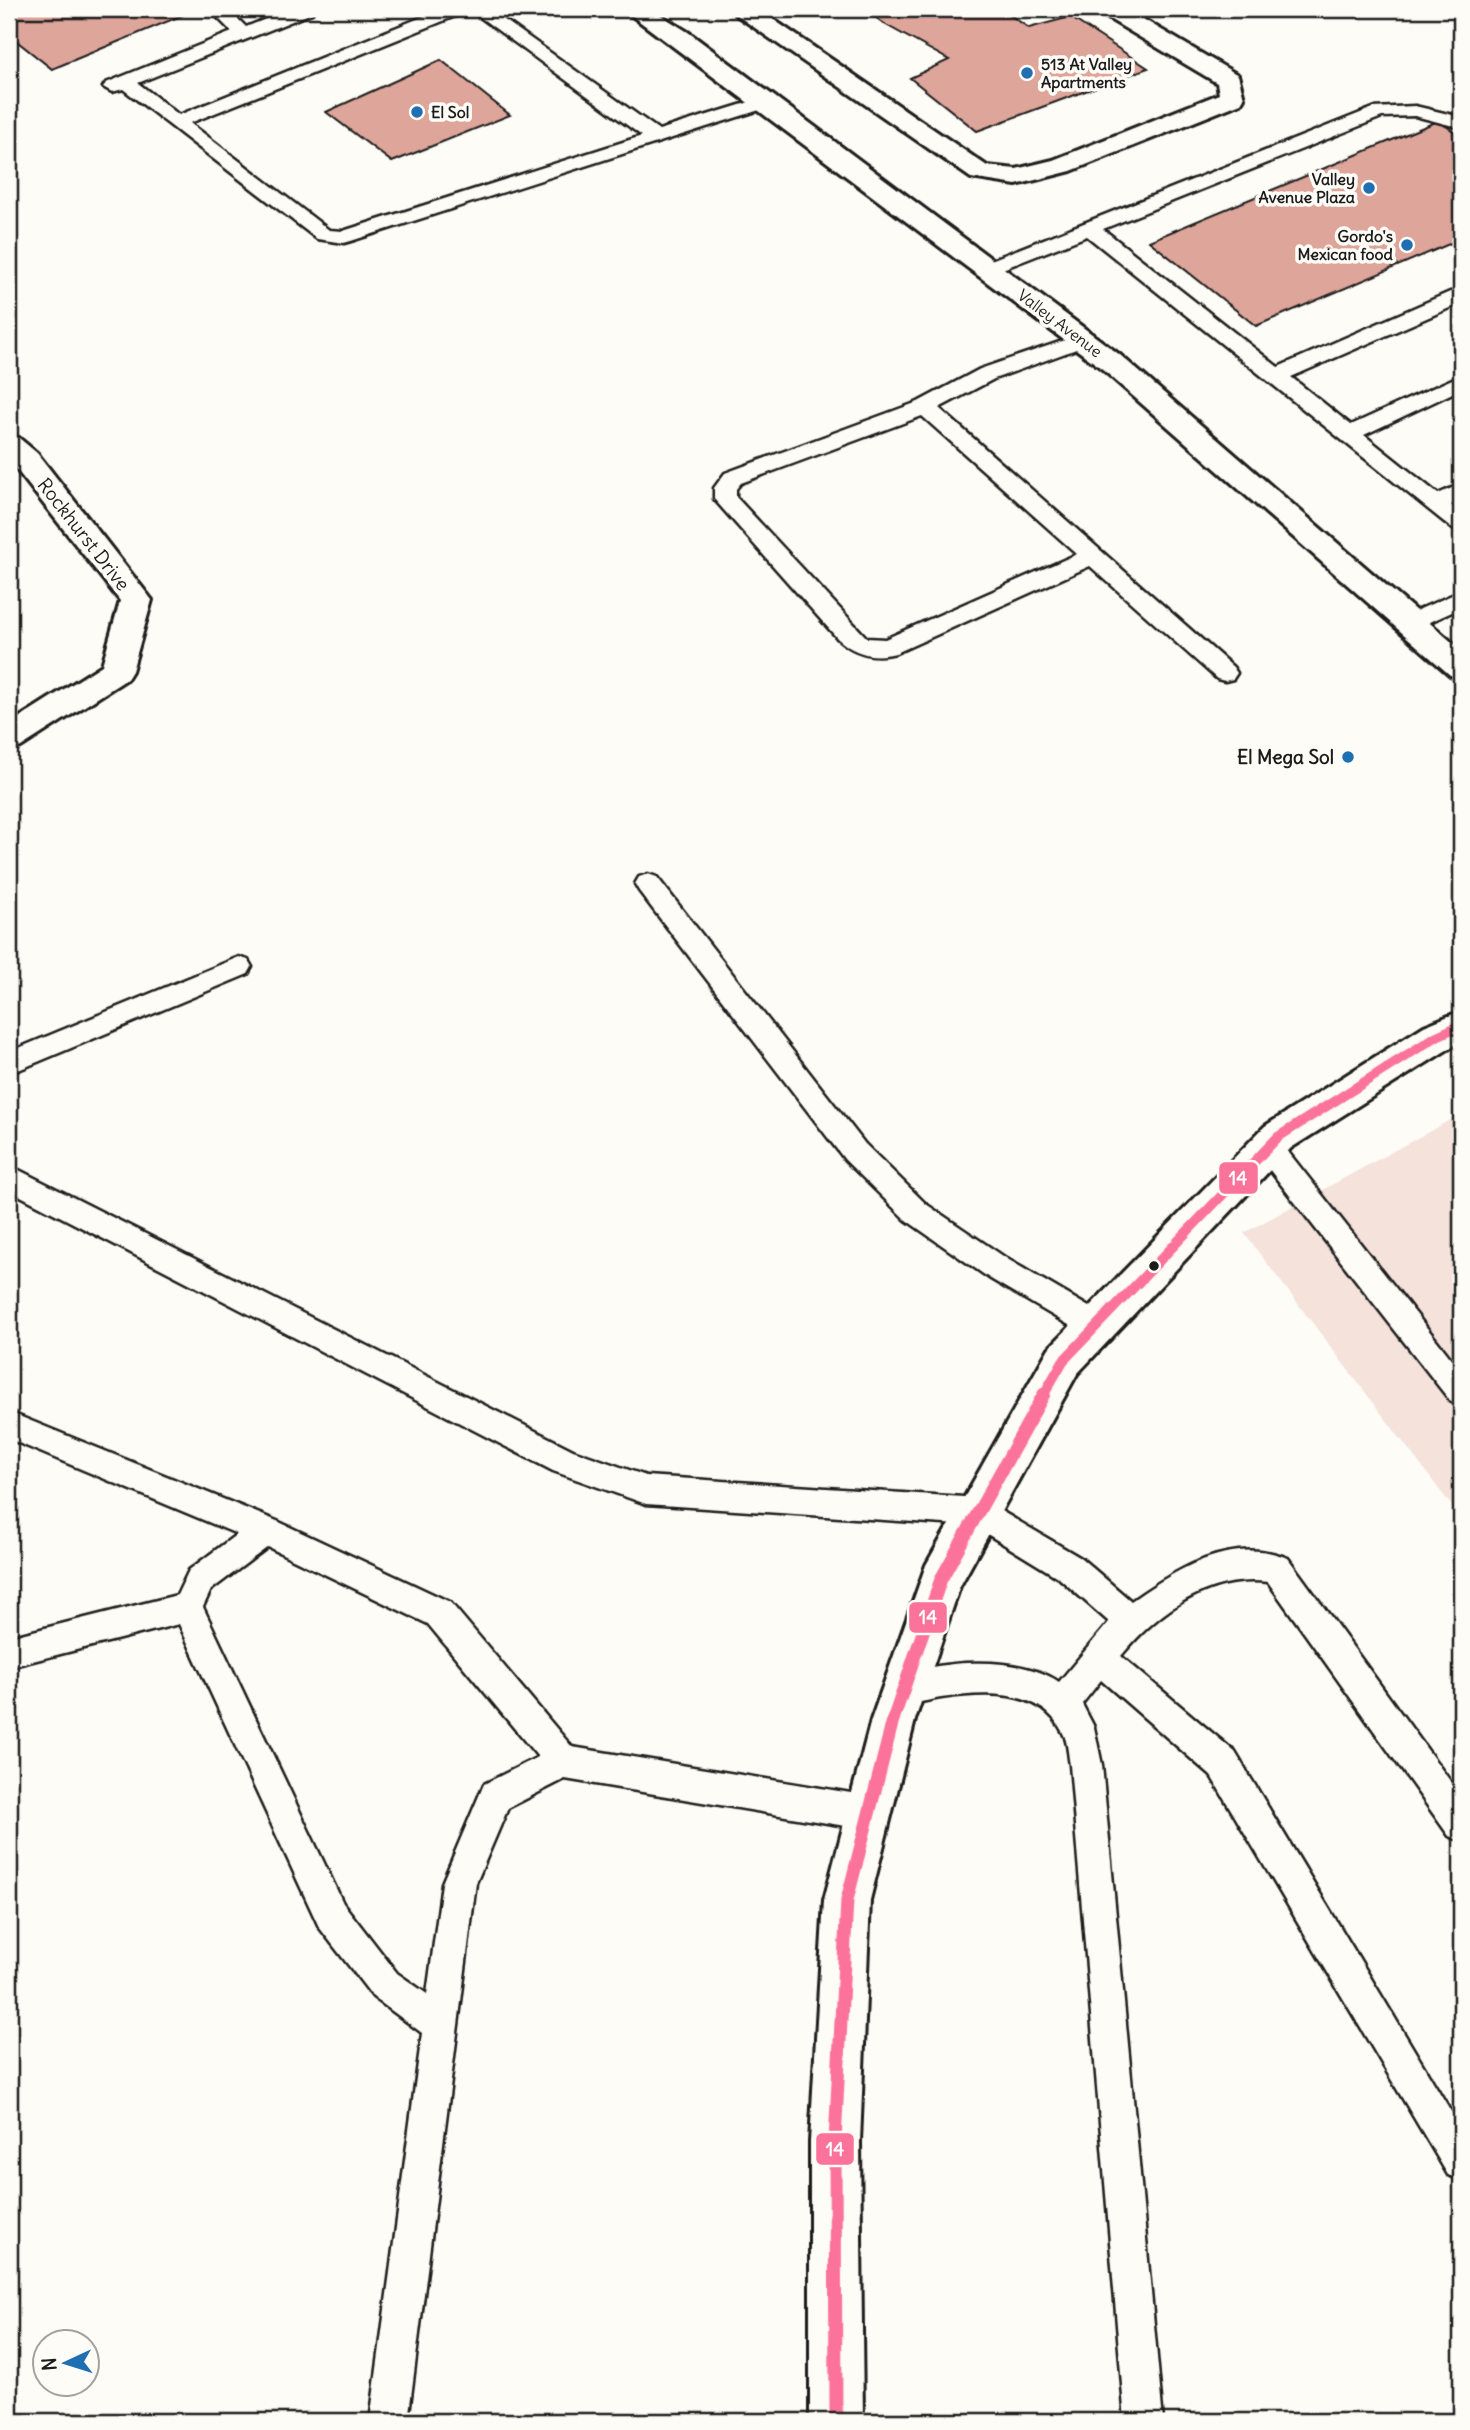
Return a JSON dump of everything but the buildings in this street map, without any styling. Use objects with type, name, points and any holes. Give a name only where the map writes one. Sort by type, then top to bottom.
[{"type":"street","name":"Valley Avenue","points":[[635,9],[679,37],[1083,340],[1461,667]]},
{"type":"street","points":[[743,9],[980,173],[1016,177],[1062,166],[1232,98],[1229,80],[1109,9]]},
{"type":"street","name":"Rockhurst Drive","points":[[9,445],[27,460],[136,600],[116,671],[9,739]]},
{"type":"street","points":[[835,2421],[835,2142],[848,1900],[904,1689],[941,1578],[1063,1361],[1278,1137],[1437,1036],[1461,1025]]},
{"type":"lane","points":[[218,9],[244,34]]},
{"type":"lane","points":[[306,9],[118,85],[178,122],[324,235],[332,237],[344,237],[766,102]]},
{"type":"lane","points":[[178,122],[457,9]]},
{"type":"lane","points":[[478,9],[656,137]]},
{"type":"lane","points":[[988,268],[1379,112],[1415,111],[1461,123]]},
{"type":"lane","points":[[1089,228],[1461,524]]},
{"type":"lane","points":[[1276,376],[1461,296]]},
{"type":"lane","points":[[1083,340],[988,374],[925,407],[733,478],[725,488],[725,499],[846,633],[861,646],[888,648],[1093,556]]},
{"type":"lane","points":[[1349,434],[1461,381]]},
{"type":"lane","points":[[925,407],[1225,673]]},
{"type":"lane","points":[[1436,504],[1461,491]]},
{"type":"lane","points":[[1412,622],[1461,599]]},
{"type":"lane","points":[[648,884],[855,1152],[916,1212],[999,1269],[1096,1326]]},
{"type":"lane","points":[[9,1063],[239,967]]},
{"type":"lane","points":[[1269,1147],[1461,1393]]},
{"type":"lane","points":[[9,1177],[564,1461],[646,1490],[979,1512],[1070,1567],[1130,1620]]},
{"type":"lane","points":[[9,1425],[266,1531],[439,1613],[564,1762]]},
{"type":"lane","points":[[187,1607],[200,1580],[266,1531]]},
{"type":"lane","points":[[1062,1703],[1130,1620],[1191,1581],[1215,1569],[1241,1564],[1277,1568],[1461,1824]]},
{"type":"lane","points":[[9,1652],[187,1607]]},
{"type":"lane","points":[[187,1607],[331,1915],[386,1985],[440,2025]]},
{"type":"lane","points":[[1099,1657],[1223,1764],[1461,2162]]},
{"type":"lane","points":[[904,1689],[965,1678],[1020,1682],[1044,1689],[1062,1703],[1077,1724],[1086,1765],[1144,2421]]},
{"type":"lane","points":[[389,2421],[458,1883],[496,1796],[564,1762],[869,1813]]},
{"type":"shaded area","points":[[1461,1114],[1461,1518],[1244,1233]]},
{"type":"transit line","name":"14","points":[[836,2421],[835,2142],[847,1900],[893,1720],[941,1579],[1063,1361],[1278,1137],[1437,1036],[1461,1025]]},
{"type":"place","name":"513 At Valley Apartments","points":[[1027,73]]},
{"type":"place","name":"El Sol","points":[[417,112]]},
{"type":"place","name":"Valley Avenue Plaza","points":[[1369,188]]},
{"type":"place","name":"Gordo's Mexican food","points":[[1407,245]]},
{"type":"place","name":"El Mega Sol","points":[[1348,757]]}]
